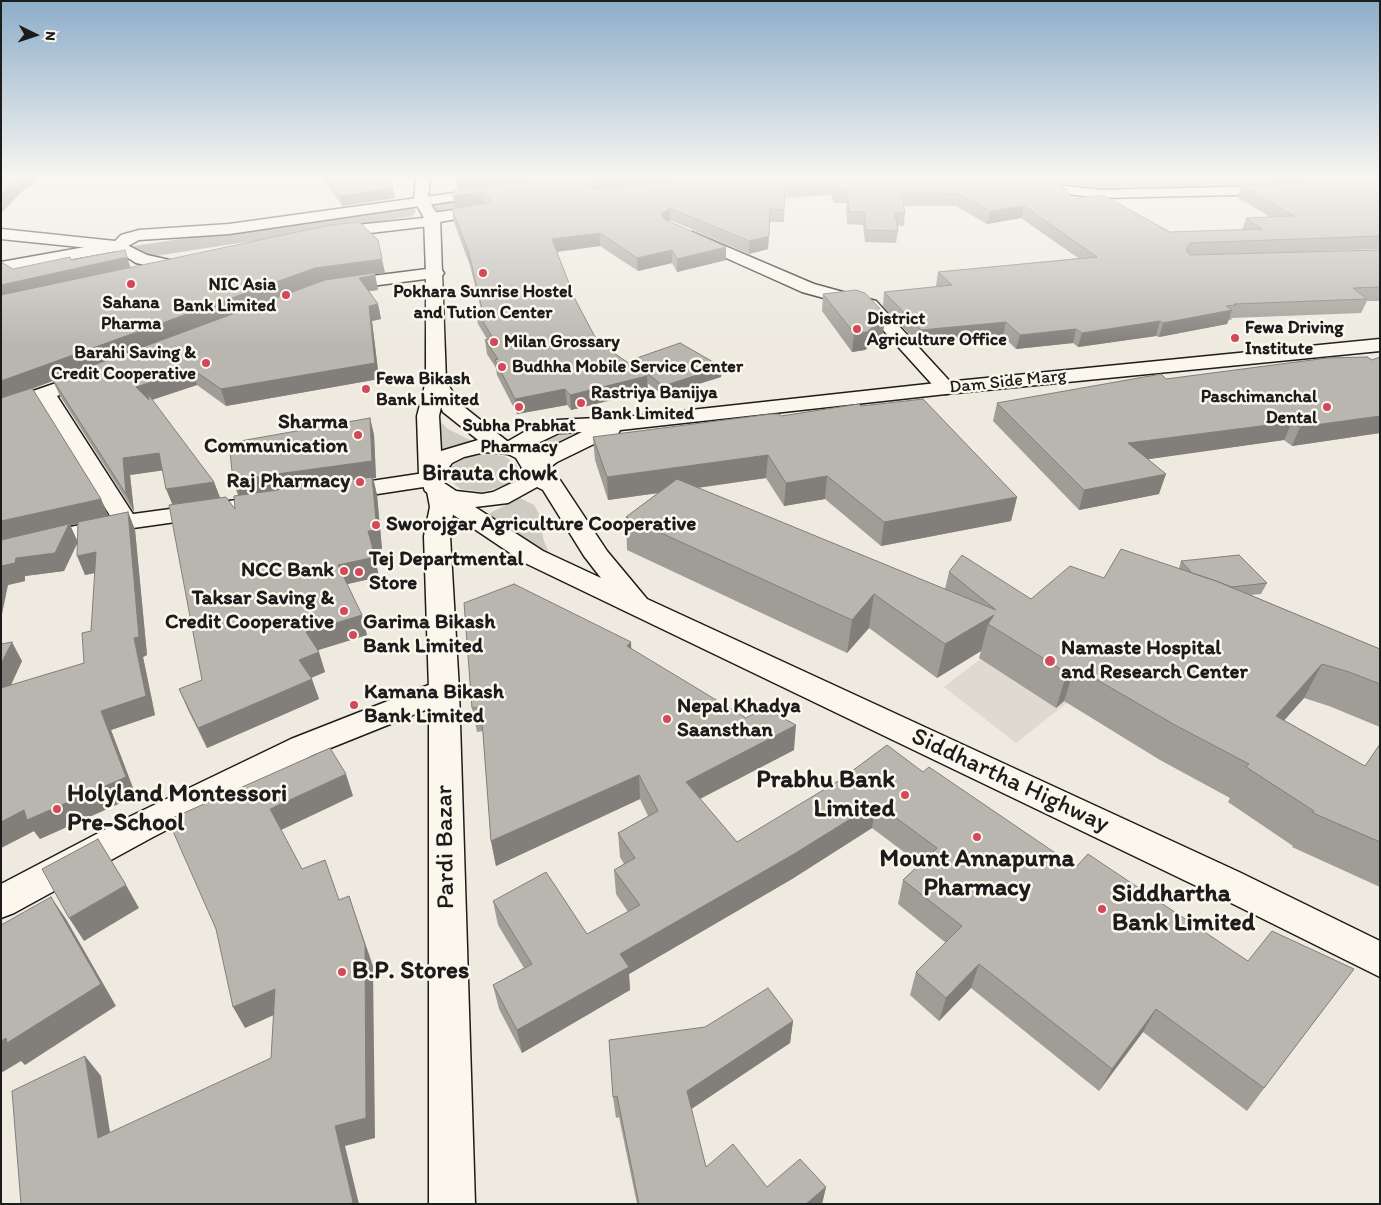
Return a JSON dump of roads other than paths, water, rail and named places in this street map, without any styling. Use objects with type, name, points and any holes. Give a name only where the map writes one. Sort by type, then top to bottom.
[{"type":"main road","points":[[3,234],[119,246],[140,267],[174,266],[212,258]]},
{"type":"main road","points":[[1,267],[119,246],[128,238],[150,234]]},
{"type":"main road","points":[[314,236],[325,234]]},
{"type":"main road","name":"Pardi Bazar","points":[[433,234],[436,381],[428,416],[442,507],[437,536],[444,690],[452,1204]]},
{"type":"main road","points":[[686,234],[808,288],[870,305],[946,388]]},
{"type":"main road","points":[[324,288],[435,273]]},
{"type":"main road","name":"Dam Side Marg","points":[[636,423],[946,388],[1380,346]]},
{"type":"main road","points":[[1,409],[110,369]]},
{"type":"main road","points":[[436,381],[451,407],[507,447],[524,453],[534,472],[552,485],[597,556],[638,605]]},
{"type":"main road","points":[[45,393],[126,522]]},
{"type":"main road","points":[[438,486],[436,466],[456,452],[470,447],[507,447],[557,427],[636,423]]},
{"type":"main road","points":[[1,550],[126,522],[301,498],[438,486],[474,501],[499,498],[526,485],[534,472],[549,458],[590,437],[636,423]]},
{"type":"main road","name":"Siddhartha Highway","points":[[438,486],[461,509],[534,557],[1226,883],[1380,960]]},
{"type":"main road","points":[[1,902],[141,827],[302,747],[444,690]]},
{"type":"waterway","points":[[1,273],[254,234]]},
{"type":"place","name":"Pokhara Sunrise Hostel and Tution Center","points":[[483,273]]},
{"type":"place","name":"Sahana Pharma","points":[[131,284]]},
{"type":"place","name":"NIC Asia Bank Limited","points":[[286,295]]},
{"type":"place","name":"District Agriculture Office","points":[[857,329]]},
{"type":"place","name":"Fewa Driving Institute","points":[[1235,338]]},
{"type":"place","name":"Milan Grossary","points":[[494,342]]},
{"type":"place","name":"Barahi Saving & Credit Cooperative","points":[[206,363]]},
{"type":"place","name":"Budhha Mobile Service Center","points":[[502,367]]},
{"type":"place","name":"Fewa Bikash Bank Limited","points":[[366,389]]},
{"type":"place","name":"Rastriya Banijya Bank Limited","points":[[581,403]]},
{"type":"place","name":"Subha Prabhat Pharmacy","points":[[519,407]]},
{"type":"place","name":"Paschimanchal Dental","points":[[1327,407]]},
{"type":"place","name":"Sharma Communication","points":[[358,435]]},
{"type":"place","name":"Raj Pharmacy","points":[[360,482]]},
{"type":"place","name":"Sworojgar Agriculture Cooperative","points":[[376,525]]},
{"type":"place","name":"NCC Bank","points":[[344,571]]},
{"type":"place","name":"Tej Departmental Store","points":[[359,572]]},
{"type":"place","name":"Taksar Saving & Credit Cooperative","points":[[344,611]]},
{"type":"place","name":"Garima Bikash Bank Limited","points":[[353,635]]},
{"type":"place","name":"Namaste Hospital and Research Center","points":[[1050,661]]},
{"type":"place","name":"Kamana Bikash Bank Limited","points":[[354,705]]},
{"type":"place","name":"Nepal Khadya Saansthan","points":[[667,719]]},
{"type":"place","name":"Prabhu Bank Limited","points":[[905,795]]},
{"type":"place","name":"Holyland Montessori Pre-School","points":[[57,809]]},
{"type":"place","name":"Mount Annapurna Pharmacy","points":[[977,837]]},
{"type":"place","name":"Siddhartha Bank Limited","points":[[1102,909]]},
{"type":"place","name":"B.P. Stores","points":[[342,972]]},
{"type":"district","name":"Birauta chowk","points":[[490,474]]}]
